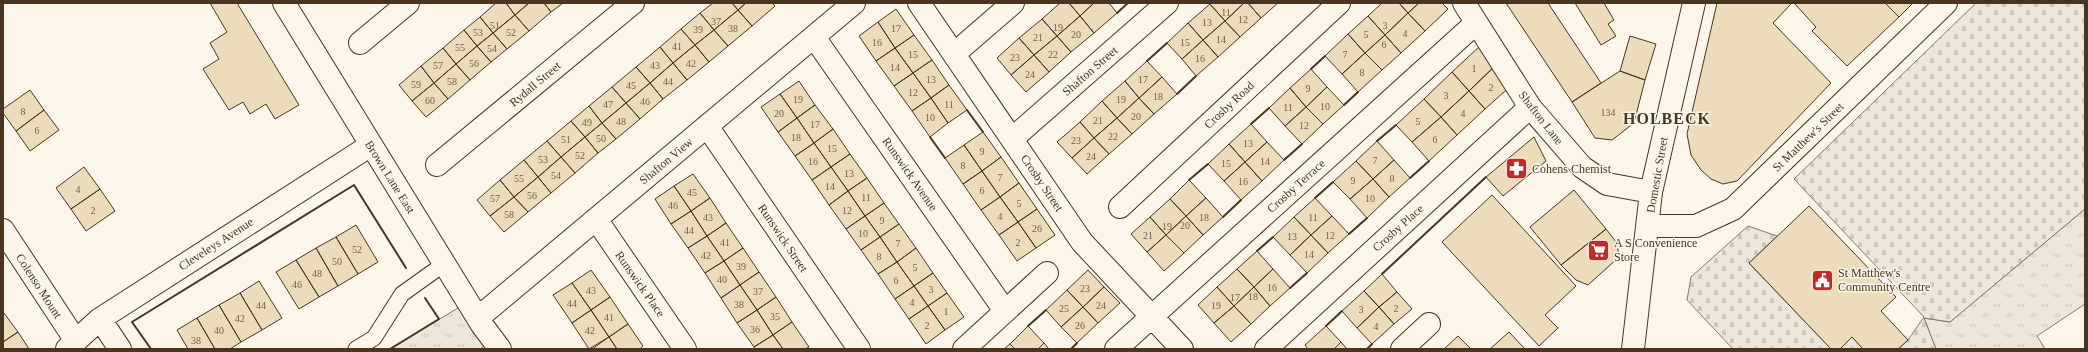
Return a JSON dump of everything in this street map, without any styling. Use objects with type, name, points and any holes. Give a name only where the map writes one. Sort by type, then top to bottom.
[{"type":"street","name":"Brown Lane East","points":[[284,3],[444,264],[478,318],[500,349]]},
{"type":"street","points":[[360,43],[408,3]]},
{"type":"street","name":"Rydall Street","points":[[437,164],[633,3]]},
{"type":"street","name":"Shafton View","points":[[478,318],[854,3]]},
{"type":"street","name":"Crosby Street","points":[[919,3],[1082,242],[1182,349]]},
{"type":"street","points":[[954,54],[1013,3]]},
{"type":"street","name":"Shafton Street","points":[[1012,139],[1167,3]]},
{"type":"street","name":"Crosby Road","points":[[1120,206],[1339,3]]},
{"type":"street","name":"Shafton Lane","points":[[1464,3],[1530,107],[1582,167],[1607,184],[1651,192]]},
{"type":"street","name":"Domestic Street","points":[[1633,349],[1651,192],[1694,3]]},
{"type":"street","name":"St Matthew's Street","points":[[1648,226],[1696,226],[1733,209],[1946,3]]},
{"type":"street","name":"Crosby Terrace","points":[[1116,349],[1476,23]]},
{"type":"street","name":"Runswick Avenue","points":[[814,37],[1005,311]]},
{"type":"street","name":"Crosby Place","points":[[1266,349],[1530,107]]},
{"type":"street","name":"Runswick Street","points":[[707,126],[859,349]]},
{"type":"street","name":"Cleveleys Avenue","points":[[71,345],[100,318],[371,145]]},
{"type":"street","name":"Runswick Place","points":[[596,219],[685,349]]},
{"type":"street","name":"Colenso Mount","points":[[3,230],[71,345]]},
{"type":"street","points":[[964,349],[1047,273]]},
{"type":"street","points":[[100,318],[120,349]]},
{"type":"street","points":[[1402,349],[1429,324]]},
{"type":"lane","points":[[356,349],[374,338],[402,294],[444,264]]},
{"type":"green space","points":[[1976,3],[2085,3],[2085,209],[1950,322],[1924,318],[1936,349],[1898,349],[1908,340],[1924,317],[1794,179]]},
{"type":"green space","points":[[2085,209],[2085,304],[2037,336],[2045,349],[1936,349],[1924,318],[1950,322]]},
{"type":"green space","points":[[1748,226],[1777,236],[1749,263],[1831,349],[1733,349],[1687,300],[1691,277]]},
{"type":"green space","points":[[461,306],[487,344],[480,349],[391,349]]},
{"type":"green space","points":[[1852,337],[1863,349],[1840,349]]},
{"type":"building","points":[[210,3],[237,3],[299,105],[275,119],[266,104],[250,114],[243,102],[229,110],[203,69],[219,59],[210,43],[227,32]]},
{"type":"building","points":[[496,3],[506,3],[515,15],[493,33],[480,17]]},
{"type":"building","points":[[506,3],[529,3],[515,15]]},
{"type":"building","points":[[529,3],[544,3],[551,12],[529,31],[515,15]]},
{"type":"building","points":[[544,3],[563,3],[551,12]]},
{"type":"building","points":[[713,3],[732,3],[738,10],[714,30],[700,13]]},
{"type":"building","points":[[732,3],[746,3],[738,10]]},
{"type":"building","points":[[746,3],[772,3],[775,6],[752,26],[738,10]]},
{"type":"building","points":[[1060,3],[1069,3],[1080,16],[1057,36],[1042,19]]},
{"type":"building","points":[[1069,3],[1094,3],[1080,16]]},
{"type":"building","points":[[1094,3],[1109,3],[1117,13],[1094,33],[1080,16]]},
{"type":"building","points":[[1244,3],[1225,21],[1210,4]]},
{"type":"building","points":[[1244,3],[1248,3],[1261,18],[1240,37],[1225,21]]},
{"type":"building","points":[[1248,3],[1278,3],[1261,18]]},
{"type":"building","points":[[1382,3],[1399,3],[1408,13],[1385,35],[1368,16]]},
{"type":"building","points":[[1399,3],[1419,3],[1408,13]]},
{"type":"building","points":[[1419,3],[1442,3],[1448,9],[1425,31],[1408,13]]},
{"type":"building","points":[[1506,3],[1548,3],[1601,83],[1572,102]]},
{"type":"building","points":[[1575,3],[1604,3],[1614,20],[1608,24],[1616,36],[1601,45]]},
{"type":"building","points":[[1717,3],[1792,3],[1773,23],[1831,83],[1737,181],[1723,184],[1711,179],[1701,170],[1691,155],[1687,134]]},
{"type":"building","points":[[1794,3],[1885,3],[1899,17],[1847,66],[1812,31],[1816,27]]},
{"type":"building","points":[[1885,3],[1913,3],[1899,17]]},
{"type":"building","points":[[1210,4],[1225,21],[1203,40],[1188,23]]},
{"type":"building","points":[[896,9],[914,35],[895,48],[878,22]]},
{"type":"building","points":[[738,10],[752,26],[728,46],[714,30]]},
{"type":"building","points":[[700,13],[714,30],[695,45],[681,29]]},
{"type":"building","points":[[1408,13],[1425,31],[1401,53],[1385,35]]},
{"type":"building","points":[[515,15],[529,31],[507,49],[493,33]]},
{"type":"building","points":[[1080,16],[1094,33],[1071,52],[1057,36]]},
{"type":"building","points":[[1368,16],[1385,35],[1365,53],[1348,34]]},
{"type":"building","points":[[480,17],[493,33],[477,46],[464,30]]},
{"type":"building","points":[[1042,19],[1057,36],[1034,55],[1019,38]]},
{"type":"building","points":[[1225,21],[1240,37],[1218,57],[1203,40]]},
{"type":"building","points":[[878,22],[895,48],[876,61],[859,36]]},
{"type":"building","points":[[1188,23],[1203,40],[1182,59],[1167,43]]},
{"type":"building","points":[[681,29],[695,45],[673,63],[660,47]]},
{"type":"building","points":[[464,30],[477,46],[456,64],[443,48]]},
{"type":"building","points":[[714,30],[728,46],[709,62],[695,45]]},
{"type":"building","points":[[493,33],[507,49],[491,62],[477,46]]},
{"type":"building","points":[[1348,34],[1365,53],[1342,74],[1325,56]]},
{"type":"building","points":[[914,35],[932,60],[913,73],[895,48]]},
{"type":"building","points":[[1385,35],[1401,53],[1382,70],[1365,53]]},
{"type":"building","points":[[1057,36],[1071,52],[1049,72],[1034,55]]},
{"type":"building","points":[[1630,36],[1656,44],[1645,80],[1620,71]]},
{"type":"building","points":[[1019,38],[1034,55],[1011,75],[997,58]]},
{"type":"building","points":[[1203,40],[1218,57],[1196,76],[1182,59]]},
{"type":"building","points":[[695,45],[709,62],[687,80],[673,63]]},
{"type":"building","points":[[477,46],[491,62],[470,80],[456,64]]},
{"type":"building","points":[[1480,46],[1497,64],[1469,91],[1452,72]]},
{"type":"building","points":[[660,47],[673,63],[650,83],[636,67]]},
{"type":"building","points":[[443,48],[456,64],[434,83],[421,66]]},
{"type":"building","points":[[895,48],[913,73],[894,86],[876,61]]},
{"type":"building","points":[[1365,53],[1382,70],[1358,92],[1342,74]]},
{"type":"building","points":[[1034,55],[1049,72],[1026,92],[1011,75]]},
{"type":"building","points":[[932,60],[949,85],[931,98],[913,73]]},
{"type":"building","points":[[1147,61],[1162,77],[1139,98],[1125,81]]},
{"type":"building","points":[[673,63],[687,80],[663,99],[650,83]]},
{"type":"building","points":[[456,64],[470,80],[448,99],[434,83]]},
{"type":"building","points":[[1497,64],[1514,83],[1485,109],[1469,91]]},
{"type":"building","points":[[421,66],[434,83],[412,101],[399,85]]},
{"type":"building","points":[[636,67],[650,83],[626,103],[612,87]]},
{"type":"building","points":[[1311,69],[1327,87],[1306,107],[1290,88]]},
{"type":"building","points":[[1620,71],[1645,80],[1634,123],[1612,140],[1595,138],[1572,102]]},
{"type":"building","points":[[1452,72],[1469,91],[1441,117],[1424,99]]},
{"type":"building","points":[[913,73],[931,98],[912,111],[894,86]]},
{"type":"building","points":[[1162,77],[1177,94],[1154,114],[1139,98]]},
{"type":"building","points":[[799,81],[815,105],[797,118],[780,94]]},
{"type":"building","points":[[1125,81],[1139,98],[1117,118],[1102,101]]},
{"type":"building","points":[[434,83],[448,99],[426,117],[412,101]]},
{"type":"building","points":[[650,83],[663,99],[640,119],[626,103]]},
{"type":"building","points":[[949,85],[967,110],[948,123],[931,98]]},
{"type":"building","points":[[612,87],[626,103],[602,123],[589,106]]},
{"type":"building","points":[[1327,87],[1344,105],[1323,124],[1306,107]]},
{"type":"building","points":[[1290,88],[1306,107],[1285,126],[1269,108]]},
{"type":"building","points":[[30,90],[44,110],[16,131],[3,113],[3,109]]},
{"type":"building","points":[[1469,91],[1485,109],[1457,135],[1441,117]]},
{"type":"building","points":[[780,94],[797,118],[778,132],[761,107]]},
{"type":"building","points":[[931,98],[948,123],[930,137],[912,111]]},
{"type":"building","points":[[1139,98],[1154,114],[1132,134],[1117,118]]},
{"type":"building","points":[[1424,99],[1441,117],[1412,142],[1396,125]]},
{"type":"building","points":[[1102,101],[1117,118],[1094,138],[1080,122]]},
{"type":"building","points":[[626,103],[640,119],[616,139],[602,123]]},
{"type":"building","points":[[815,105],[833,129],[814,143],[797,118]]},
{"type":"building","points":[[589,106],[602,123],[585,137],[571,121]]},
{"type":"building","points":[[1306,107],[1323,124],[1302,144],[1285,126]]},
{"type":"building","points":[[44,110],[59,130],[30,151],[16,131]]},
{"type":"building","points":[[1441,117],[1457,135],[1429,161],[1412,142]]},
{"type":"building","points":[[797,118],[814,143],[795,156],[778,132]]},
{"type":"building","points":[[1117,118],[1132,134],[1109,154],[1094,138]]},
{"type":"building","points":[[571,121],[585,137],[561,157],[547,141]]},
{"type":"building","points":[[1080,122],[1094,138],[1072,158],[1057,142]]},
{"type":"building","points":[[602,123],[616,139],[598,153],[585,137]]},
{"type":"building","points":[[1251,124],[1267,142],[1245,162],[1229,144]]},
{"type":"building","points":[[833,129],[850,154],[831,167],[814,143]]},
{"type":"building","points":[[983,132],[1001,157],[982,171],[964,145]]},
{"type":"building","points":[[585,137],[598,153],[575,173],[561,157]]},
{"type":"building","name":"Cohens Chemist","points":[[1534,137],[1546,161],[1503,196],[1486,177]]},
{"type":"building","points":[[1094,138],[1109,154],[1087,174],[1072,158]]},
{"type":"building","points":[[547,141],[561,157],[538,177],[524,160]]},
{"type":"building","points":[[1377,141],[1394,160],[1373,179],[1356,161]]},
{"type":"building","points":[[1267,142],[1284,160],[1262,181],[1245,162]]},
{"type":"building","points":[[814,143],[831,167],[812,180],[795,156]]},
{"type":"building","points":[[1229,144],[1245,162],[1224,181],[1208,164]]},
{"type":"building","points":[[964,145],[982,171],[963,184],[945,158]]},
{"type":"building","points":[[850,154],[867,178],[848,191],[831,167]]},
{"type":"building","points":[[561,157],[575,173],[551,193],[538,177]]},
{"type":"building","points":[[1001,157],[1019,183],[1000,197],[982,171]]},
{"type":"building","points":[[524,160],[538,177],[514,197],[500,180]]},
{"type":"building","points":[[1394,160],[1410,178],[1389,197],[1373,179]]},
{"type":"building","points":[[1356,161],[1373,179],[1350,199],[1333,182]]},
{"type":"building","points":[[1245,162],[1262,181],[1241,200],[1224,181]]},
{"type":"building","points":[[84,167],[100,189],[71,209],[56,188]]},
{"type":"building","points":[[831,167],[848,191],[829,205],[812,180]]},
{"type":"building","points":[[982,171],[1000,197],[981,210],[963,184]]},
{"type":"building","points":[[693,174],[710,198],[691,211],[674,186]]},
{"type":"building","points":[[538,177],[551,193],[528,212],[514,197]]},
{"type":"building","points":[[867,178],[884,203],[865,216],[848,191]]},
{"type":"building","points":[[1373,179],[1389,197],[1367,218],[1350,199]]},
{"type":"building","points":[[500,180],[514,197],[490,216],[477,200]]},
{"type":"building","points":[[1189,180],[1206,198],[1186,216],[1170,199]]},
{"type":"building","points":[[1019,183],[1037,209],[1018,222],[1000,197]]},
{"type":"building","points":[[674,186],[691,211],[671,224],[655,199]]},
{"type":"building","points":[[100,189],[115,211],[86,231],[71,209]]},
{"type":"building","points":[[1574,190],[1606,229],[1561,265],[1530,227]]},
{"type":"building","points":[[848,191],[865,216],[846,229],[829,205]]},
{"type":"building","points":[[1492,195],[1576,286],[1545,315],[1558,328],[1539,346],[1442,242]]},
{"type":"building","points":[[514,197],[528,212],[504,232],[490,216]]},
{"type":"building","points":[[1000,197],[1018,222],[999,235],[981,210]]},
{"type":"building","points":[[710,198],[726,223],[707,236],[691,211]]},
{"type":"building","points":[[1206,198],[1223,217],[1203,235],[1186,216]]},
{"type":"building","points":[[1315,198],[1332,216],[1311,235],[1294,217]]},
{"type":"building","points":[[1170,199],[1186,216],[1166,235],[1150,217]]},
{"type":"building","points":[[884,203],[899,224],[880,237],[865,216]]},
{"type":"building","name":"St Matthew's Community Centre","points":[[1809,206],[1896,297],[1881,311],[1908,340],[1898,349],[1863,349],[1852,337],[1840,349],[1831,349],[1749,263]]},
{"type":"building","points":[[1037,209],[1055,235],[1036,248],[1018,222]]},
{"type":"building","points":[[691,211],[707,236],[688,248],[671,224]]},
{"type":"building","points":[[865,216],[880,237],[861,250],[846,229]]},
{"type":"building","points":[[1186,216],[1203,235],[1184,253],[1166,235]]},
{"type":"building","points":[[1332,216],[1349,234],[1328,253],[1311,235]]},
{"type":"building","points":[[1150,217],[1166,235],[1147,252],[1131,234]]},
{"type":"building","points":[[1294,217],[1311,235],[1290,255],[1273,237]]},
{"type":"building","points":[[1018,222],[1036,248],[1017,261],[999,235]]},
{"type":"building","points":[[726,223],[743,248],[724,261],[707,236]]},
{"type":"building","points":[[899,224],[916,248],[897,262],[880,237]]},
{"type":"building","points":[[356,225],[378,262],[358,274],[336,237]]},
{"type":"building","name":"A S Convenience Store","points":[[1606,229],[1617,243],[1619,257],[1588,285],[1576,280],[1561,265]]},
{"type":"building","points":[[1166,235],[1184,253],[1164,271],[1147,252]]},
{"type":"building","points":[[1311,235],[1328,253],[1307,273],[1290,255]]},
{"type":"building","points":[[707,236],[724,261],[705,273],[688,248]]},
{"type":"building","points":[[336,237],[358,274],[338,286],[316,248]]},
{"type":"building","points":[[880,237],[897,262],[878,274],[861,250]]},
{"type":"building","points":[[316,248],[338,286],[319,297],[296,260]]},
{"type":"building","points":[[743,248],[759,272],[740,285],[724,261]]},
{"type":"building","points":[[916,248],[933,273],[914,286],[897,262]]},
{"type":"building","points":[[1257,251],[1273,269],[1254,287],[1237,269]]},
{"type":"building","points":[[296,260],[319,297],[299,309],[276,272]]},
{"type":"building","points":[[724,261],[740,285],[721,298],[705,273]]},
{"type":"building","points":[[897,262],[914,286],[895,299],[878,274]]},
{"type":"building","points":[[1237,269],[1254,287],[1234,306],[1217,287]]},
{"type":"building","points":[[1273,269],[1290,288],[1270,306],[1254,287]]},
{"type":"building","points":[[591,270],[610,297],[591,310],[572,283]]},
{"type":"building","points":[[1088,270],[1104,287],[1083,307],[1067,290]]},
{"type":"building","points":[[759,272],[776,297],[757,310],[740,285]]},
{"type":"building","points":[[933,273],[947,293],[928,306],[914,286]]},
{"type":"building","points":[[1382,274],[1397,292],[1379,307],[1364,291]]},
{"type":"building","points":[[259,281],[282,318],[262,330],[240,293]]},
{"type":"building","points":[[572,283],[591,310],[572,323],[553,295]]},
{"type":"building","points":[[740,285],[757,310],[737,323],[721,298]]},
{"type":"building","points":[[914,286],[928,306],[909,319],[895,299]]},
{"type":"building","points":[[1104,287],[1120,303],[1098,323],[1083,307]]},
{"type":"building","points":[[1217,287],[1234,306],[1214,323],[1198,305]]},
{"type":"building","points":[[1254,287],[1270,306],[1251,324],[1234,306]]},
{"type":"building","points":[[1067,290],[1083,307],[1061,327],[1046,310]]},
{"type":"building","points":[[1364,291],[1379,307],[1357,328],[1342,311]]},
{"type":"building","points":[[1397,292],[1412,309],[1394,324],[1379,307]]},
{"type":"building","points":[[240,293],[262,330],[241,342],[219,305]]},
{"type":"building","points":[[947,293],[964,317],[945,330],[928,306]]},
{"type":"building","points":[[610,297],[628,324],[609,337],[591,310]]},
{"type":"building","points":[[776,297],[792,322],[773,335],[757,310]]},
{"type":"building","points":[[219,305],[241,342],[230,349],[215,349],[197,318]]},
{"type":"building","points":[[928,306],[945,330],[926,344],[909,319]]},
{"type":"building","points":[[1234,306],[1251,324],[1231,342],[1214,323]]},
{"type":"building","points":[[1083,307],[1098,323],[1077,343],[1061,327]]},
{"type":"building","points":[[1379,307],[1394,324],[1372,344],[1357,328]]},
{"type":"building","points":[[591,310],[609,337],[589,349],[572,323]]},
{"type":"building","points":[[757,310],[773,335],[754,347],[737,323]]},
{"type":"building","points":[[4,313],[18,332],[3,342],[3,314]]},
{"type":"building","points":[[197,318],[215,349],[188,349],[177,330]]},
{"type":"building","points":[[792,322],[809,347],[805,349],[783,349],[773,335]]},
{"type":"building","points":[[628,324],[643,346],[640,349],[617,349],[609,337]]},
{"type":"building","points":[[1028,326],[1044,343],[1038,349],[1015,349],[1010,344]]},
{"type":"building","points":[[1326,326],[1341,342],[1334,349],[1308,349],[1305,345]]},
{"type":"building","points":[[18,332],[29,349],[3,349],[3,342]]},
{"type":"building","points":[[1509,332],[1525,349],[1490,349]]},
{"type":"building","points":[[773,335],[783,349],[755,349],[754,347]]},
{"type":"building","points":[[1458,336],[1471,349],[1444,349]]},
{"type":"building","points":[[609,337],[617,349],[592,349]]},
{"type":"building","points":[[1341,342],[1347,349],[1334,349]]},
{"type":"building","points":[[1044,343],[1049,349],[1038,349]]},
{"type":"building","points":[[1010,344],[1015,349],[1004,349]]},
{"type":"wall","points":[[1117,13],[1128,3]]},
{"type":"wall","points":[[1147,61],[1167,43]]},
{"type":"wall","points":[[1311,69],[1325,56]]},
{"type":"wall","points":[[1177,94],[1196,76]]},
{"type":"wall","points":[[1344,105],[1358,92]]},
{"type":"wall","points":[[1251,124],[1269,108]]},
{"type":"wall","points":[[967,110],[983,132]]},
{"type":"wall","points":[[1377,141],[1396,125]]},
{"type":"wall","points":[[930,137],[945,158]]},
{"type":"wall","points":[[1284,160],[1302,144]]},
{"type":"wall","points":[[1410,178],[1429,161]]},
{"type":"wall","points":[[1189,180],[1208,164]]},
{"type":"wall","points":[[1382,274],[1486,177]]},
{"type":"wall","points":[[1315,198],[1333,182]]},
{"type":"wall","points":[[151,349],[132,322],[354,185],[406,268]]},
{"type":"wall","points":[[1223,217],[1241,200]]},
{"type":"wall","points":[[1349,234],[1367,218]]},
{"type":"wall","points":[[1257,251],[1273,237]]},
{"type":"wall","points":[[1290,288],[1307,273]]},
{"type":"wall","points":[[390,349],[439,319],[425,298]]},
{"type":"wall","points":[[1028,326],[1046,310]]},
{"type":"wall","points":[[1326,326],[1342,311]]},
{"type":"wall","points":[[1071,349],[1077,343]]},
{"type":"wall","points":[[1367,349],[1372,344]]},
{"type":"place","name":"Cohens Chemist","points":[[1516,169]]},
{"type":"place","name":"A S Convenience Store","points":[[1599,250]]},
{"type":"place","name":"St Matthew's Community Centre","points":[[1822,280]]},
{"type":"district","name":"HOLBECK","points":[[1667,118]]}]
